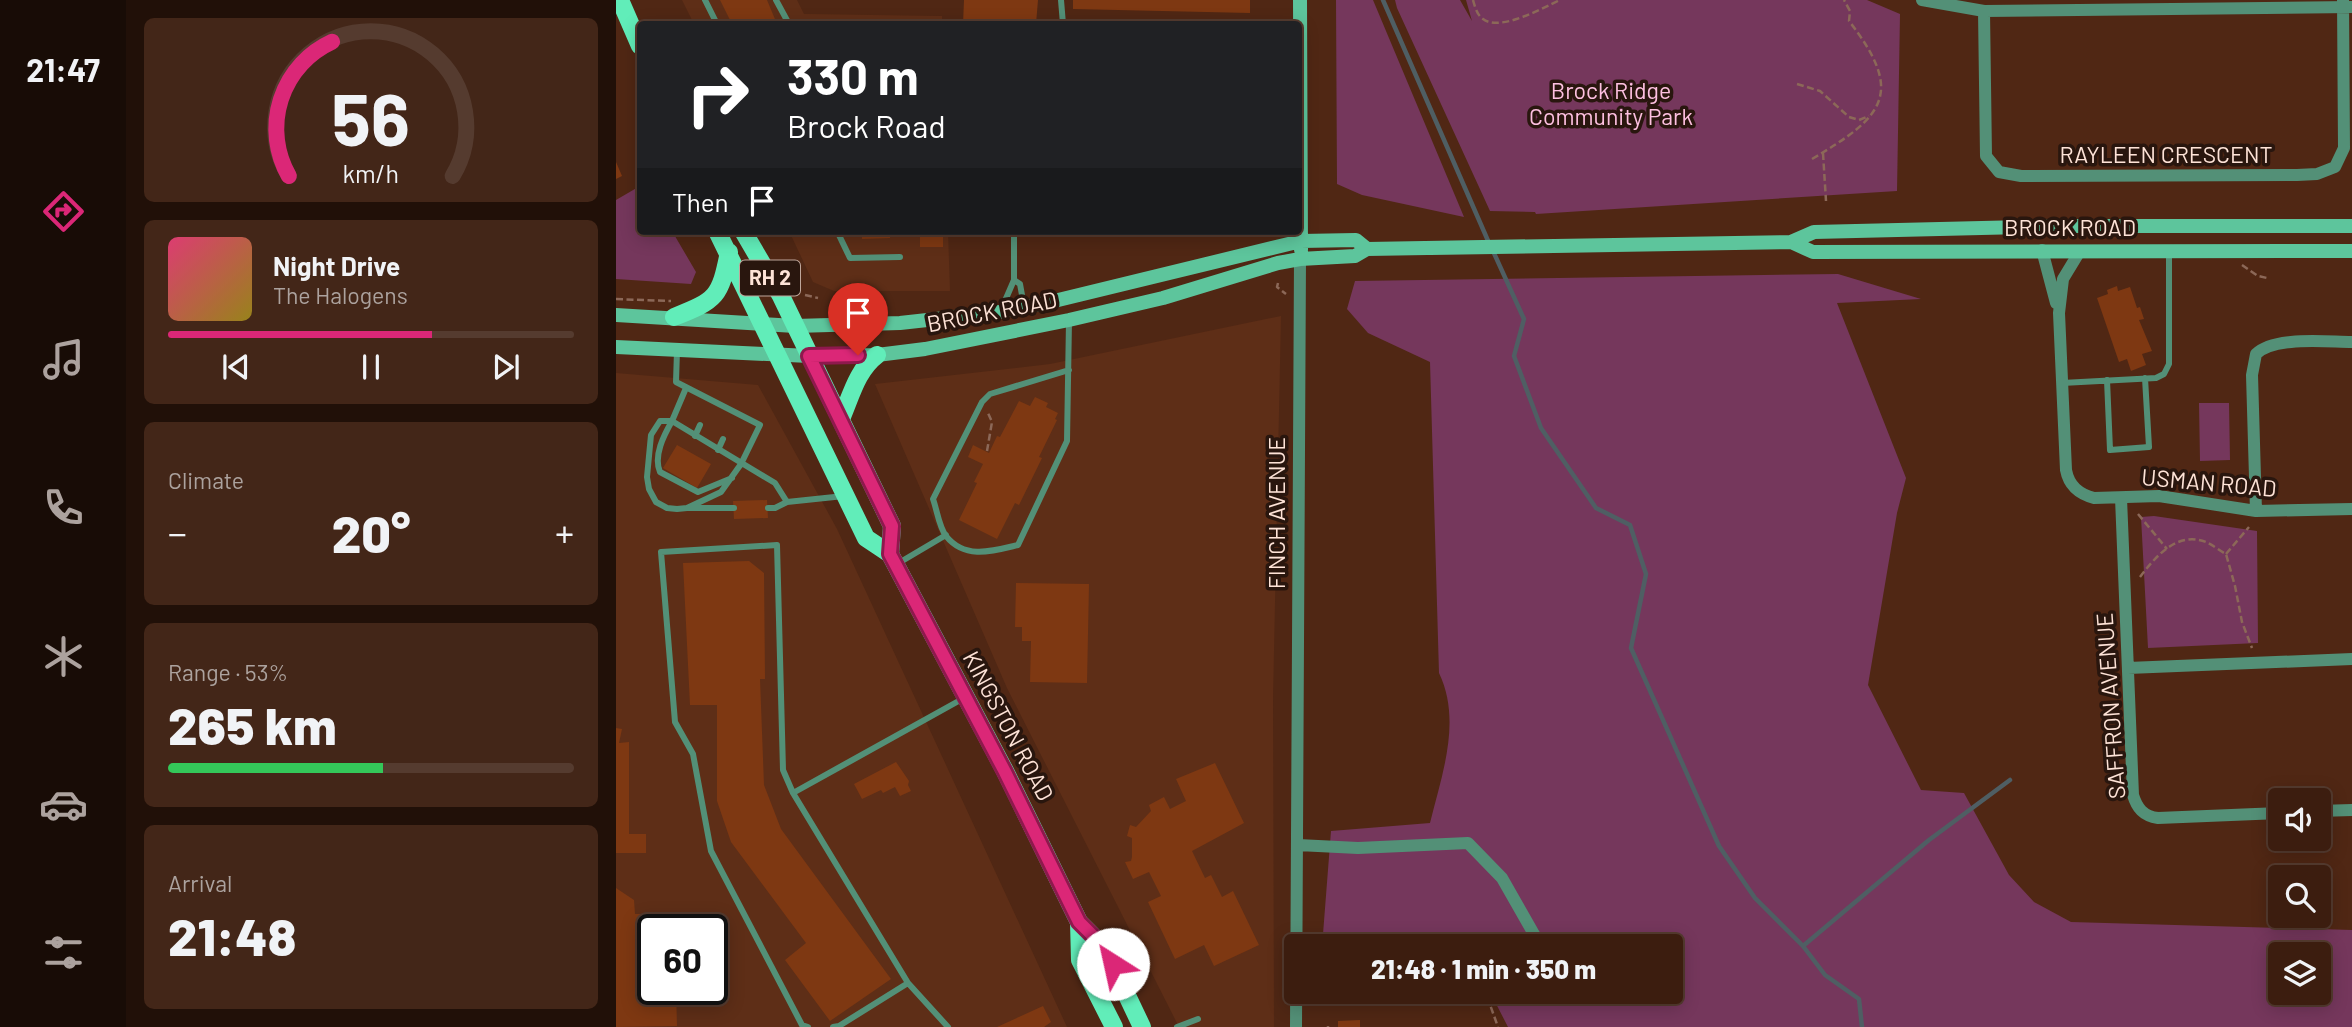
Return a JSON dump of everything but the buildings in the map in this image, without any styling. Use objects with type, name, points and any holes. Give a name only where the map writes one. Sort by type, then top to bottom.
[{"type":"main road","points":[[620,0],[637,39]]},
{"type":"main road","name":"FINCH AVENUE","points":[[1300,0],[1300,21]]},
{"type":"main road","points":[[2042,250],[2070,226]]},
{"type":"main road","name":"BROCK ROAD","points":[[616,347],[809,356],[877,355],[925,349],[1163,298],[1278,263],[1355,256],[1367,248],[1791,242],[1814,232],[2070,226],[2352,226]]},
{"type":"main road","name":"KINGSTON ROAD","points":[[719,235],[866,538],[893,560],[1079,922],[1104,947],[1142,1027]]},
{"type":"main road","name":"KINGSTON ROAD","points":[[745,235],[781,296],[892,526],[893,560]]},
{"type":"main road","name":"FINCH AVENUE","points":[[1300,259],[1301,235]]},
{"type":"main road","name":"BROCK ROAD","points":[[616,315],[673,309],[763,324],[794,326],[900,323],[1000,312],[1050,302],[1301,241],[1356,240],[1367,248]]},
{"type":"main road","name":"BROCK ROAD","points":[[1791,242],[1814,252],[2352,251]]},
{"type":"main road","points":[[673,309],[702,306],[718,293],[729,252]]},
{"type":"main road","points":[[841,419],[860,372],[866,363],[877,355]]},
{"type":"main road","name":"KINGSTON ROAD","points":[[1079,922],[1080,960],[1114,1027]]},
{"type":"street","points":[[1922,0],[1984,11],[2346,4]]},
{"type":"street","name":"RAYLEEN CRESCENT","points":[[1984,11],[1986,156],[1999,172],[2021,176],[2297,175],[2317,174],[2335,167],[2344,148],[2346,4]]},
{"type":"street","name":"USMAN ROAD","points":[[2042,250],[2059,313]]},
{"type":"street","name":"USMAN ROAD","points":[[2080,251],[2063,279],[2059,313],[2068,481],[2086,496],[2159,496],[2256,511],[2352,509]]},
{"type":"street","name":"FINCH AVENUE","points":[[1297,934],[1300,259]]},
{"type":"street","points":[[2256,511],[2253,362],[2262,348],[2282,343],[2352,342]]},
{"type":"street","name":"SAFFRON AVENUE","points":[[2121,498],[2133,795],[2136,806],[2144,814],[2158,818],[2268,813]]},
{"type":"street","points":[[2128,668],[2352,659]]},
{"type":"street","points":[[2331,811],[2352,810]]},
{"type":"street","points":[[1298,845],[1358,848],[1468,843],[1502,878],[1534,934]]},
{"type":"street","name":"FINCH AVENUE","points":[[1296,1004],[1296,1027]]},
{"type":"lane","points":[[705,0],[716,21]]},
{"type":"lane","points":[[776,0],[787,21]]},
{"type":"lane","points":[[1061,0],[1063,21]]},
{"type":"lane","points":[[839,235],[850,258],[901,257]]},
{"type":"lane","points":[[1000,312],[1014,280],[1014,235]]},
{"type":"lane","points":[[2062,383],[2156,378],[2164,374],[2169,364],[2169,251]]},
{"type":"lane","points":[[1014,280],[1020,284],[1025,306]]},
{"type":"lane","points":[[1069,320],[1069,370],[1068,441],[1018,545],[985,552],[967,551],[946,535],[933,499],[982,402],[990,394],[1069,370]]},
{"type":"lane","points":[[677,351],[676,382],[735,416],[760,425],[741,464],[721,492],[687,508]]},
{"type":"lane","points":[[2107,380],[2110,450],[2149,447],[2146,378]]},
{"type":"lane","points":[[686,388],[661,441],[658,467],[660,472],[698,492],[732,478]]},
{"type":"lane","points":[[734,508],[672,509],[656,502],[649,489],[651,435],[660,421],[672,421],[775,483],[787,502]]},
{"type":"lane","points":[[695,436],[700,425]]},
{"type":"lane","points":[[718,450],[723,439]]},
{"type":"lane","points":[[768,508],[775,508],[787,502],[845,496]]},
{"type":"lane","points":[[893,560],[946,535]]},
{"type":"lane","points":[[808,1027],[802,1025],[711,851],[693,754],[675,722],[661,552],[777,545],[783,771],[793,793],[908,983],[948,1027]]},
{"type":"lane","points":[[793,793],[965,697]]},
{"type":"lane","points":[[833,1027],[839,1026],[908,983]]},
{"type":"lane","points":[[1177,1027],[1198,1018]]},
{"type":"path","points":[[1473,0],[1479,16],[1485,22],[1497,24],[1530,14],[1560,0]]},
{"type":"path","points":[[1812,159],[1841,143],[1872,115],[1880,103],[1883,81],[1863,39],[1849,21],[1850,11],[1844,0]]},
{"type":"path","points":[[1797,84],[1820,91],[1849,117],[1859,120],[1872,115]]},
{"type":"path","points":[[1823,153],[1826,201]]},
{"type":"path","points":[[805,295],[817,299]]},
{"type":"path","points":[[616,299],[673,309]]},
{"type":"path","points":[[982,402],[992,422],[987,451]]},
{"type":"path","points":[[2138,514],[2167,549]]},
{"type":"path","points":[[2226,554],[2249,527]]},
{"type":"path","points":[[2140,577],[2156,556],[2179,541],[2204,541],[2226,554],[2242,622],[2252,648]]},
{"type":"path","points":[[1490,1004],[1498,1027]]},
{"type":"shaded area","points":[[682,0],[797,0],[804,14],[942,16],[942,21],[692,21]]},
{"type":"shaded area","points":[[791,235],[948,235],[950,291],[834,291],[813,282]]},
{"type":"shaded area","points":[[1281,316],[1273,699],[1274,1027],[1179,1027],[1007,688],[875,384],[1050,364]]},
{"type":"shaded area","points":[[616,373],[758,385],[837,529],[1067,1027],[616,1027]]},
{"type":"green space","points":[[1336,0],[1373,0],[1464,217],[1362,195],[1337,184]]},
{"type":"green space","name":"Brock Ridge Community Park","points":[[1395,0],[1460,0],[1472,21],[1466,0],[1867,0],[1900,14],[1897,191],[1536,214],[1490,211]]},
{"type":"green space","points":[[637,188],[637,235],[674,235],[696,272],[691,284],[616,279],[616,200]]},
{"type":"green space","points":[[1838,274],[1921,299],[1837,303],[1906,478],[1897,513],[1868,685],[1921,790],[1964,793],[2009,875],[2034,902],[2071,922],[2352,930],[2352,1027],[1508,1027],[1496,1004],[1683,1004],[1683,934],[1323,934],[1331,831],[1430,823],[1448,748],[1449,729],[1446,691],[1439,673],[1430,362],[1368,333],[1347,309],[1355,281]]},
{"type":"green space","points":[[2199,403],[2229,403],[2230,460],[2200,461]]},
{"type":"green space","points":[[2154,516],[2257,531],[2258,643],[2148,648],[2141,517]]},
{"type":"waterway","points":[[1383,0],[1489,243]]},
{"type":"waterway","points":[[1493,251],[1524,319],[1514,356],[1541,428],[1596,508],[1630,525],[1646,574],[1631,648],[1719,846],[1755,898],[1803,946],[1825,975],[1859,999],[1862,1027]]},
{"type":"waterway","points":[[1803,946],[1929,840],[2010,780]]},
{"type":"route","points":[[858,355],[809,356],[892,526],[890,554],[1005,772],[1079,922],[1104,947],[1113,964]]}]
